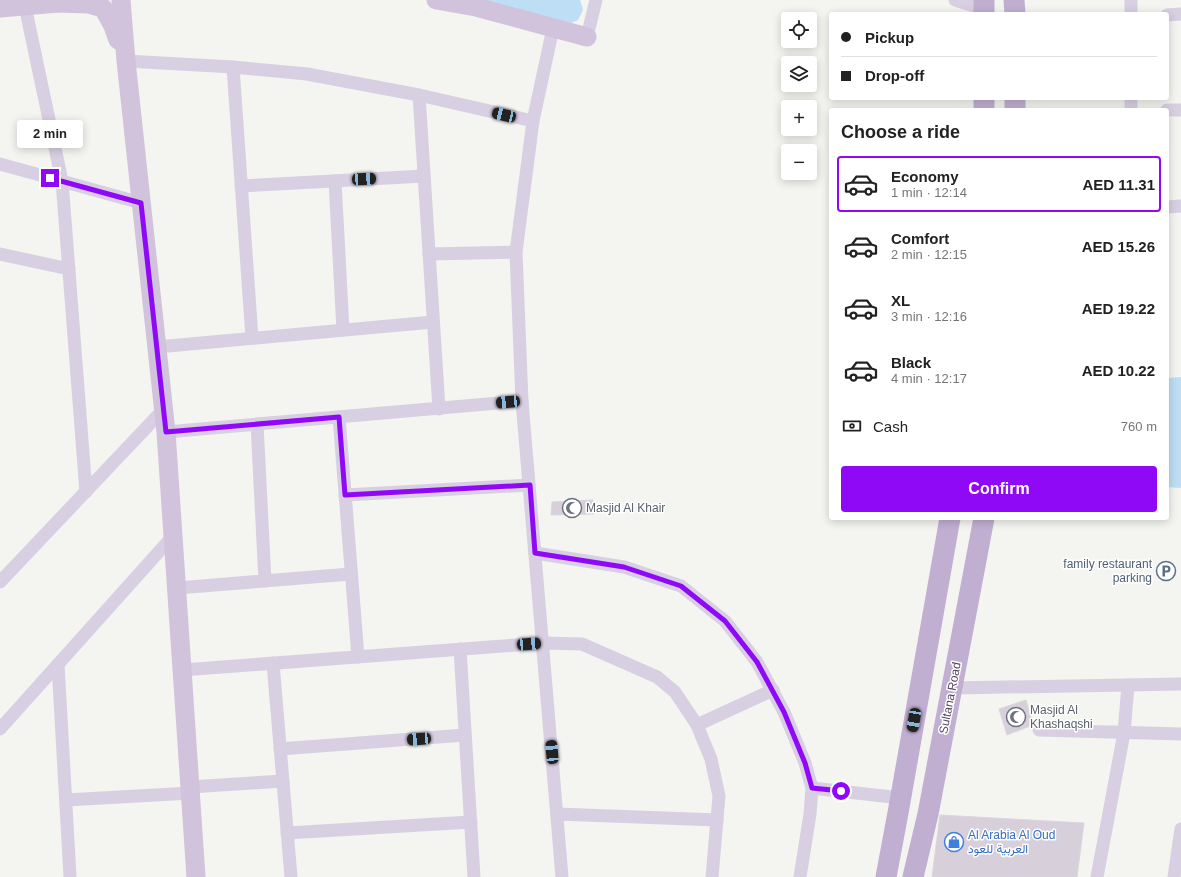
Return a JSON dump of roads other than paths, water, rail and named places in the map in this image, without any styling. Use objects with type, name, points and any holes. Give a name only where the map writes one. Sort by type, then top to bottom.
[{"type":"main road","points":[[1014,0],[1014,12]]},
{"type":"main road","points":[[886,877],[950,520]]},
{"type":"main road","name":"Sultana Road","points":[[913,877],[928,814],[984,520]]},
{"type":"street","points":[[121,0],[120,6],[166,432],[196,877]]},
{"type":"street","points":[[436,0],[476,7],[587,37],[596,0]]},
{"type":"street","points":[[955,0],[984,8]]},
{"type":"street","points":[[1131,0],[1131,12]]},
{"type":"street","points":[[0,8],[63,2],[89,4],[103,8],[114,26],[126,61]]},
{"type":"street","points":[[25,6],[62,181],[86,492]]},
{"type":"street","points":[[1169,15],[1181,14]]},
{"type":"street","points":[[553,28],[533,121],[516,252],[522,401],[562,877]]},
{"type":"street","points":[[126,61],[233,67],[307,74],[419,96],[533,121]]},
{"type":"street","points":[[233,67],[252,338]]},
{"type":"street","points":[[419,96],[439,408]]},
{"type":"street","points":[[1169,110],[1181,110]]},
{"type":"street","points":[[0,164],[141,203]]},
{"type":"street","points":[[241,186],[424,176]]},
{"type":"street","points":[[335,181],[343,330]]},
{"type":"street","points":[[1169,207],[1181,206]]},
{"type":"street","points":[[429,254],[516,252]]},
{"type":"street","points":[[0,254],[69,269]]},
{"type":"street","points":[[157,347],[433,322]]},
{"type":"street","points":[[166,432],[522,401]]},
{"type":"street","points":[[0,582],[163,410]]},
{"type":"street","points":[[339,417],[358,657]]},
{"type":"street","points":[[257,424],[265,581]]},
{"type":"street","points":[[345,495],[530,485]]},
{"type":"street","points":[[0,729],[173,536]]},
{"type":"street","points":[[535,553],[624,567],[681,586],[725,621],[757,662],[784,712],[805,763],[812,788],[810,814],[800,877]]},
{"type":"street","points":[[177,588],[351,574]]},
{"type":"street","points":[[182,670],[543,643],[582,644],[657,677],[675,692],[697,725],[711,759],[718,796],[712,877]]},
{"type":"street","points":[[460,649],[474,877]]},
{"type":"street","points":[[274,663],[291,877]]},
{"type":"street","points":[[58,664],[70,877]]},
{"type":"street","points":[[952,688],[1181,684]]},
{"type":"street","points":[[1097,877],[1124,733],[1128,685]]},
{"type":"street","points":[[697,725],[772,690]]},
{"type":"street","points":[[1039,730],[1181,734]]},
{"type":"street","points":[[280,749],[465,735]]},
{"type":"street","points":[[66,800],[190,790],[283,780]]},
{"type":"street","points":[[812,788],[901,798]]},
{"type":"street","points":[[557,814],[716,820]]},
{"type":"street","points":[[287,833],[471,822]]},
{"type":"street","points":[[1174,877],[1181,829]]},
{"type":"place","name":"Masjid Al Khair","points":[[572,508]]},
{"type":"place","name":"family restaurant parking","points":[[1166,571]]},
{"type":"place","name":"Masjid Al Khashaqshi","points":[[1016,717]]},
{"type":"place","name":"Al Arabia Al Oud العربية للعود","points":[[954,842]]}]
